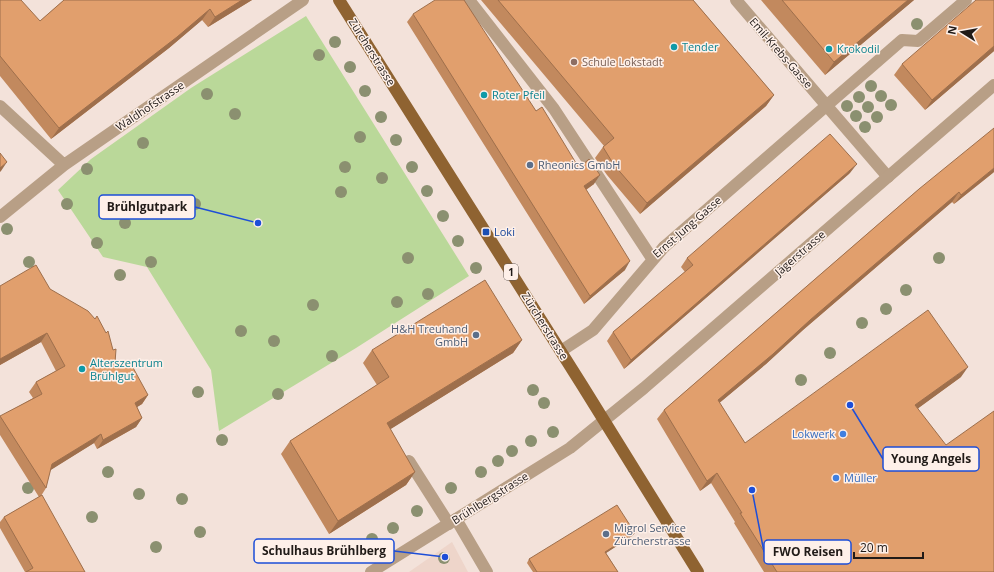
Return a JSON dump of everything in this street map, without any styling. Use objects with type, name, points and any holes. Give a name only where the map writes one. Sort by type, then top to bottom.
[{"type":"main road","name":"Zürcherstrasse","points":[[339,0],[561,351],[698,572]]},
{"type":"street","name":"Waldhofstrasse","points":[[0,217],[64,164],[303,0]]},
{"type":"street","name":"Ernst-Jung-Gasse","points":[[469,0],[554,109],[653,260],[664,246],[902,40],[918,41],[966,0]]},
{"type":"street","name":"Emil-Krebs-Gasse","points":[[736,0],[888,177]]},
{"type":"street","name":"Jägerstrasse","points":[[604,420],[644,388],[994,85]]},
{"type":"street","points":[[0,106],[64,164]]},
{"type":"street","points":[[561,351],[593,330],[653,260]]},
{"type":"street","name":"Brühlbergstrasse","points":[[372,572],[570,448],[604,420]]},
{"type":"street","points":[[409,461],[487,572]]},
{"type":"shaded area","points":[[452,542],[468,572],[409,572]]},
{"type":"green space","points":[[306,16],[469,276],[356,348],[219,431],[211,370],[147,267],[103,257],[58,190],[91,159],[191,88]]},
{"type":"building","points":[[0,0],[21,0],[40,21],[64,0],[242,0],[215,17],[210,9],[177,37],[59,128],[0,56]]},
{"type":"building","points":[[435,0],[464,0],[536,111],[542,107],[579,168],[589,159],[600,175],[584,186],[630,261],[590,296],[413,14]]},
{"type":"building","points":[[498,0],[693,0],[774,95],[647,203],[614,165],[603,147],[614,138]]},
{"type":"building","name":"Krokodil","points":[[782,0],[908,0],[834,62]]},
{"type":"building","points":[[976,0],[994,0],[994,46],[932,100],[902,64]]},
{"type":"building","name":"Lokwerk","points":[[994,128],[994,168],[961,195],[959,192],[718,400],[745,443],[928,310],[968,367],[915,405],[946,445],[994,411],[994,572],[777,572],[717,473],[707,481],[664,410],[919,189]]},
{"type":"building","points":[[830,134],[857,164],[631,360],[613,332],[693,265],[687,258]]},
{"type":"building","points":[[0,153],[7,162],[0,168]]},
{"type":"building","name":"Alterszentrum Brühlgut","points":[[36,265],[50,289],[88,311],[95,319],[97,316],[106,333],[108,331],[113,350],[116,349],[115,363],[131,364],[148,395],[135,403],[142,418],[103,440],[101,434],[52,464],[46,488],[0,416],[42,394],[36,382],[65,366],[47,333],[0,359],[0,286]]},
{"type":"building","points":[[485,280],[522,340],[387,423],[415,472],[338,521],[290,441],[389,377],[372,350]]},
{"type":"building","points":[[42,495],[85,572],[26,572],[33,568],[4,517]]},
{"type":"building","points":[[617,505],[635,533],[605,552],[618,572],[537,572],[529,559]]},
{"type":"place","name":"Tender","points":[[674,47]]},
{"type":"place","name":"Krokodil","points":[[829,49]]},
{"type":"place","name":"Schule Lokstadt","points":[[574,62]]},
{"type":"place","name":"Roter Pfeil","points":[[484,95]]},
{"type":"place","name":"Rheonics GmbH","points":[[530,165]]},
{"type":"place","name":"Brühlgutpark","points":[[258,223]]},
{"type":"place","name":"Loki","points":[[486,232]]},
{"type":"place","name":"H&H Treuhand GmbH","points":[[476,335]]},
{"type":"place","name":"Alterszentrum Brühlgut","points":[[82,369]]},
{"type":"place","name":"Young Angels","points":[[850,405]]},
{"type":"place","name":"Lokwerk","points":[[843,434]]},
{"type":"place","name":"Müller","points":[[836,478]]},
{"type":"place","name":"FWO Reisen","points":[[752,490]]},
{"type":"place","name":"Migrol Service Zürcherstrasse","points":[[606,534]]},
{"type":"place","name":"Schulhaus Brühlberg","points":[[445,557]]}]
